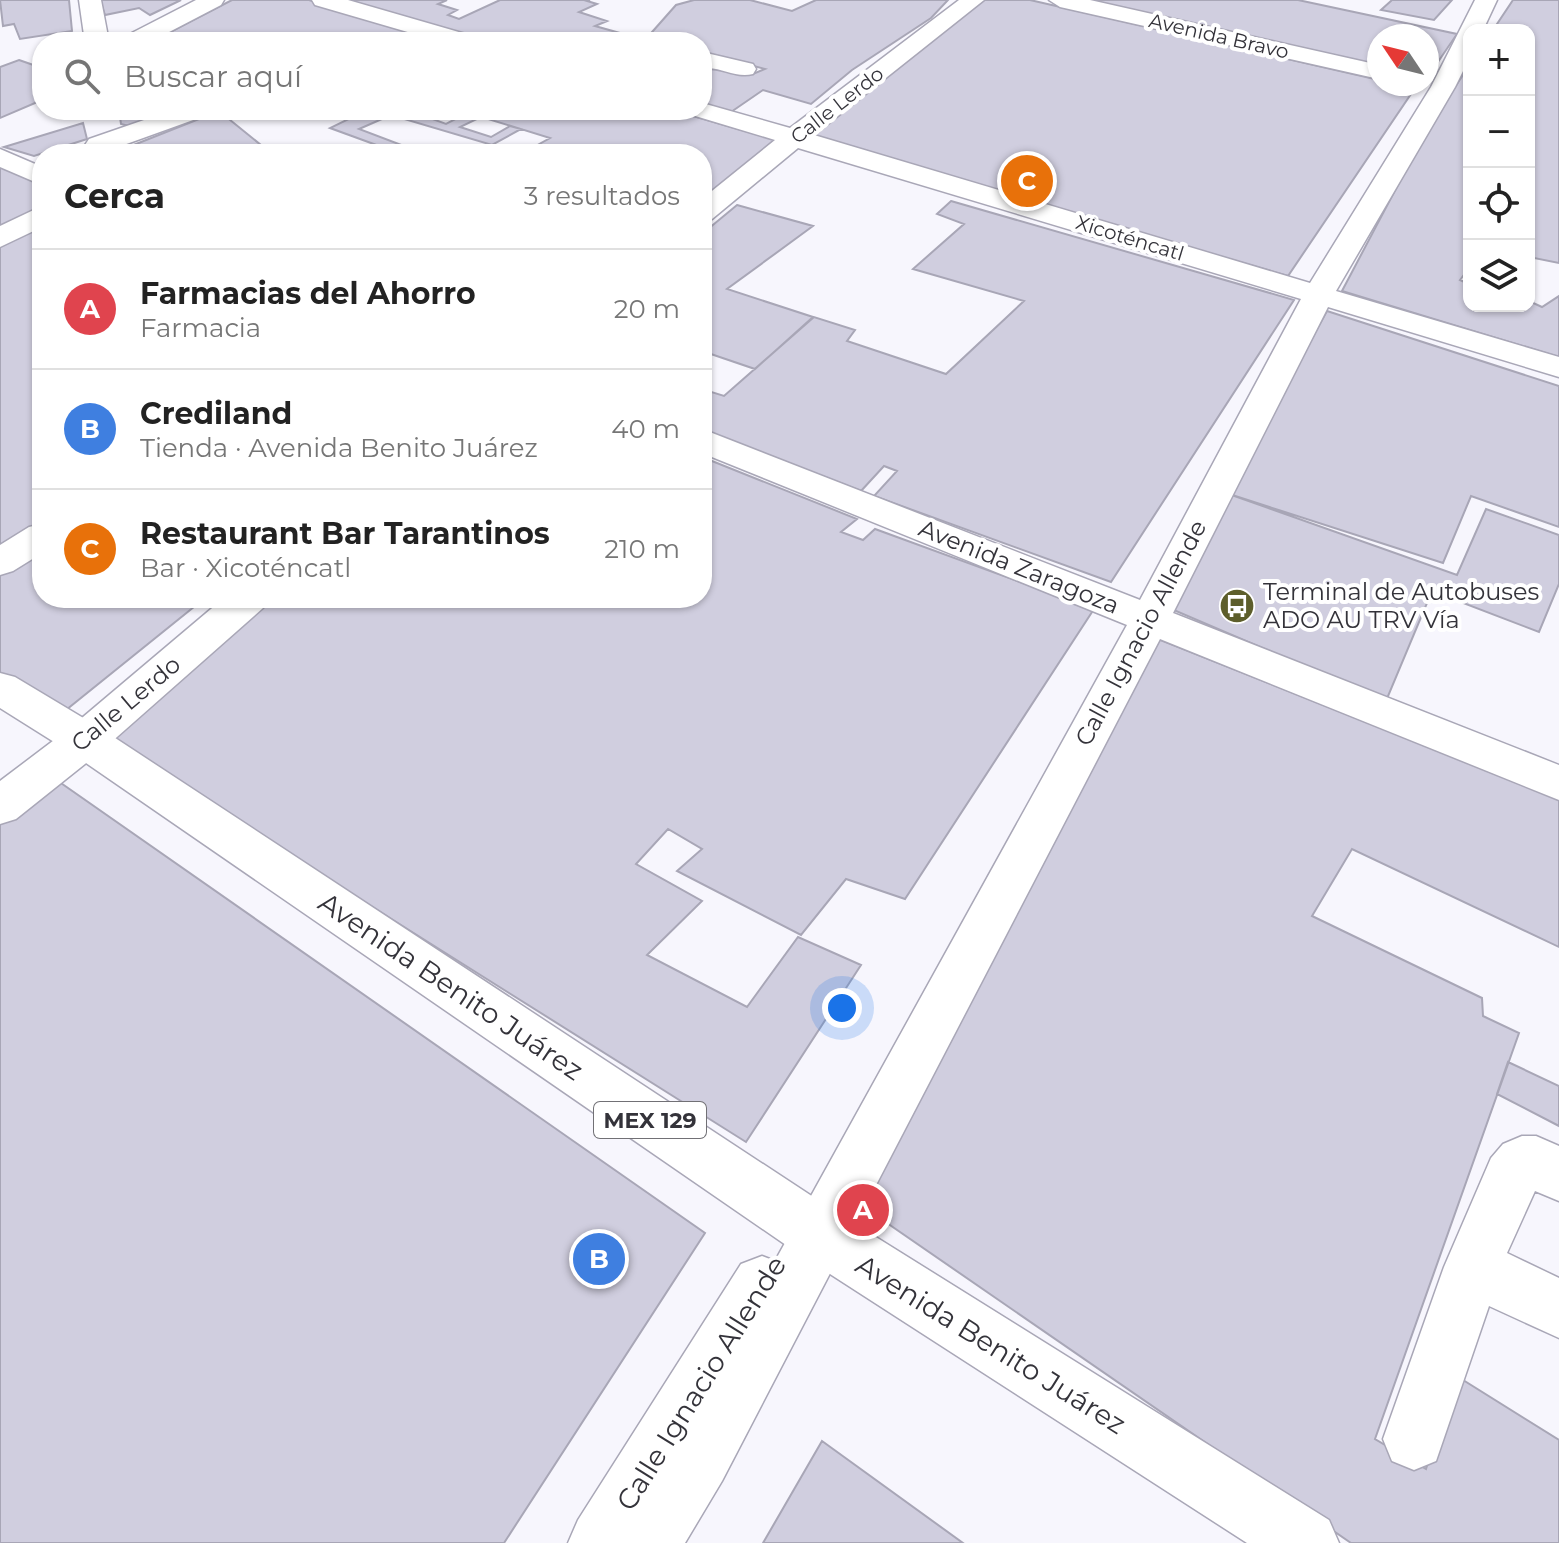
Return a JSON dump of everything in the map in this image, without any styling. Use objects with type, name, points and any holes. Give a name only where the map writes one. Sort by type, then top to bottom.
[{"type":"street","points":[[90,0],[95,32]]},
{"type":"street","points":[[151,32],[213,0]]},
{"type":"street","points":[[323,0],[433,32]]},
{"type":"street","name":"Calle Lerdo","points":[[712,205],[973,0]]},
{"type":"street","name":"Avenida Bravo","points":[[1060,0],[1367,69]]},
{"type":"street","name":"Calle Ignacio Allende","points":[[1474,24],[1486,0]]},
{"type":"street","name":"Calle Ignacio Allende","points":[[1439,79],[1463,43]]},
{"type":"street","points":[[712,63],[744,69]]},
{"type":"street","name":"Calle Ignacio Allende","points":[[601,1543],[810,1228],[1150,619],[1319,294],[1429,96]]},
{"type":"street","name":"Xicoténcatl","points":[[712,113],[1559,367]]},
{"type":"street","points":[[98,140],[165,120]]},
{"type":"street","points":[[0,157],[32,172]]},
{"type":"street","points":[[0,238],[32,220]]},
{"type":"street","name":"Avenida Zaragoza","points":[[712,444],[1559,783]]},
{"type":"street","points":[[0,562],[32,542]]},
{"type":"street","name":"Calle Lerdo","points":[[0,806],[85,740],[237,608]]},
{"type":"street","name":"Avenida Benito Juárez","points":[[0,688],[85,740],[810,1228],[1306,1543]]},
{"type":"street","points":[[1414,1439],[1473,1267],[1511,1177],[1522,1163],[1536,1163],[1559,1174]]},
{"type":"street","points":[[648,1543],[700,1459],[810,1228]]},
{"type":"street","points":[[1473,1267],[1559,1309]]},
{"type":"building","points":[[0,0],[69,0],[72,31],[32,32],[32,37],[20,39],[14,24],[3,26]]},
{"type":"building","points":[[100,0],[181,0],[150,15],[139,8],[105,15]]},
{"type":"building","points":[[232,0],[309,0],[408,32],[170,32]]},
{"type":"building","points":[[344,0],[447,0],[438,4],[457,10],[448,15],[459,19],[500,0],[590,0],[587,1],[597,4],[579,12],[607,21],[595,26],[616,32],[445,32]]},
{"type":"building","points":[[694,0],[750,0],[792,11],[816,0],[948,0],[931,18],[852,70],[811,104],[763,90],[731,112],[712,107],[712,63],[753,74],[765,69],[712,54],[712,32],[652,32],[676,5]]},
{"type":"building","points":[[976,0],[1030,0],[1367,77],[1367,96],[1410,96],[1288,276],[804,136]]},
{"type":"building","points":[[1081,0],[1298,0],[1410,24],[1367,24],[1367,65]]},
{"type":"building","points":[[1392,0],[1452,0],[1434,20],[1381,10]]},
{"type":"building","points":[[1513,0],[1559,0],[1559,263],[1535,258],[1535,24],[1497,24]]},
{"type":"building","points":[[1439,30],[1457,34],[1439,60]]},
{"type":"building","points":[[19,60],[32,65],[32,104],[0,118],[0,67]]},
{"type":"building","points":[[1463,75],[1463,276],[1460,280],[1463,281],[1463,312],[1535,312],[1535,304],[1542,307],[1559,296],[1559,357],[1342,291],[1429,126]]},
{"type":"building","points":[[120,120],[152,120],[133,127],[121,124]]},
{"type":"building","points":[[196,120],[230,120],[260,144],[136,144]]},
{"type":"building","points":[[346,120],[380,120],[359,129],[399,144],[374,144],[330,128]]},
{"type":"building","points":[[408,120],[435,120],[446,124],[454,120],[475,120],[460,127],[491,137],[510,126],[521,129],[489,144]]},
{"type":"building","points":[[492,120],[707,120],[780,141],[712,195],[712,144],[539,144],[550,138]]},
{"type":"building","points":[[83,123],[87,139],[71,144],[32,144],[32,155],[4,147]]},
{"type":"building","points":[[0,163],[32,177],[32,211],[0,228]]},
{"type":"building","points":[[951,201],[1294,300],[1111,582],[874,496],[897,471],[884,466],[861,491],[712,434],[712,392],[724,396],[814,317],[855,330],[847,341],[946,374],[1024,301],[913,269],[964,224],[937,214]]},
{"type":"building","points":[[737,205],[813,226],[727,289],[813,317],[755,369],[712,354],[712,226]]},
{"type":"building","points":[[32,229],[32,608],[193,608],[61,714],[0,676],[0,246]]},
{"type":"building","points":[[1327,311],[1559,386],[1559,527],[1471,496],[1443,563],[1226,493]]},
{"type":"building","points":[[712,461],[857,519],[841,532],[863,540],[875,529],[1094,609],[905,899],[846,879],[801,935],[677,871],[702,849],[668,829],[636,864],[702,901],[647,955],[747,1007],[798,937],[861,965],[746,1142],[102,737],[253,608],[712,608]]},
{"type":"building","points":[[1226,493],[1457,575],[1486,509],[1559,535],[1559,584],[1539,632],[1432,591],[1386,701],[1162,605]]},
{"type":"building","points":[[1158,639],[1559,799],[1559,947],[1352,849],[1312,916],[1482,998],[1483,1016],[1519,1033],[1375,1439],[1426,1469],[1455,1375],[1559,1440],[1559,1543],[1351,1543],[842,1192]]},
{"type":"building","points":[[48,774],[705,1233],[504,1543],[0,1543],[0,816]]},
{"type":"building","points":[[1508,1062],[1559,1086],[1559,1126],[1497,1094]]},
{"type":"building","points":[[822,1441],[963,1543],[763,1543]]},
{"type":"place","name":"Restaurant Bar Tarantinos","points":[[1027,181]]},
{"type":"place","name":"Terminal de Autobuses ADO AU TRV Vía","points":[[1237,606]]},
{"type":"place","name":"Farmacias del Ahorro","points":[[863,1210]]},
{"type":"place","name":"Crediland","points":[[599,1259]]}]
